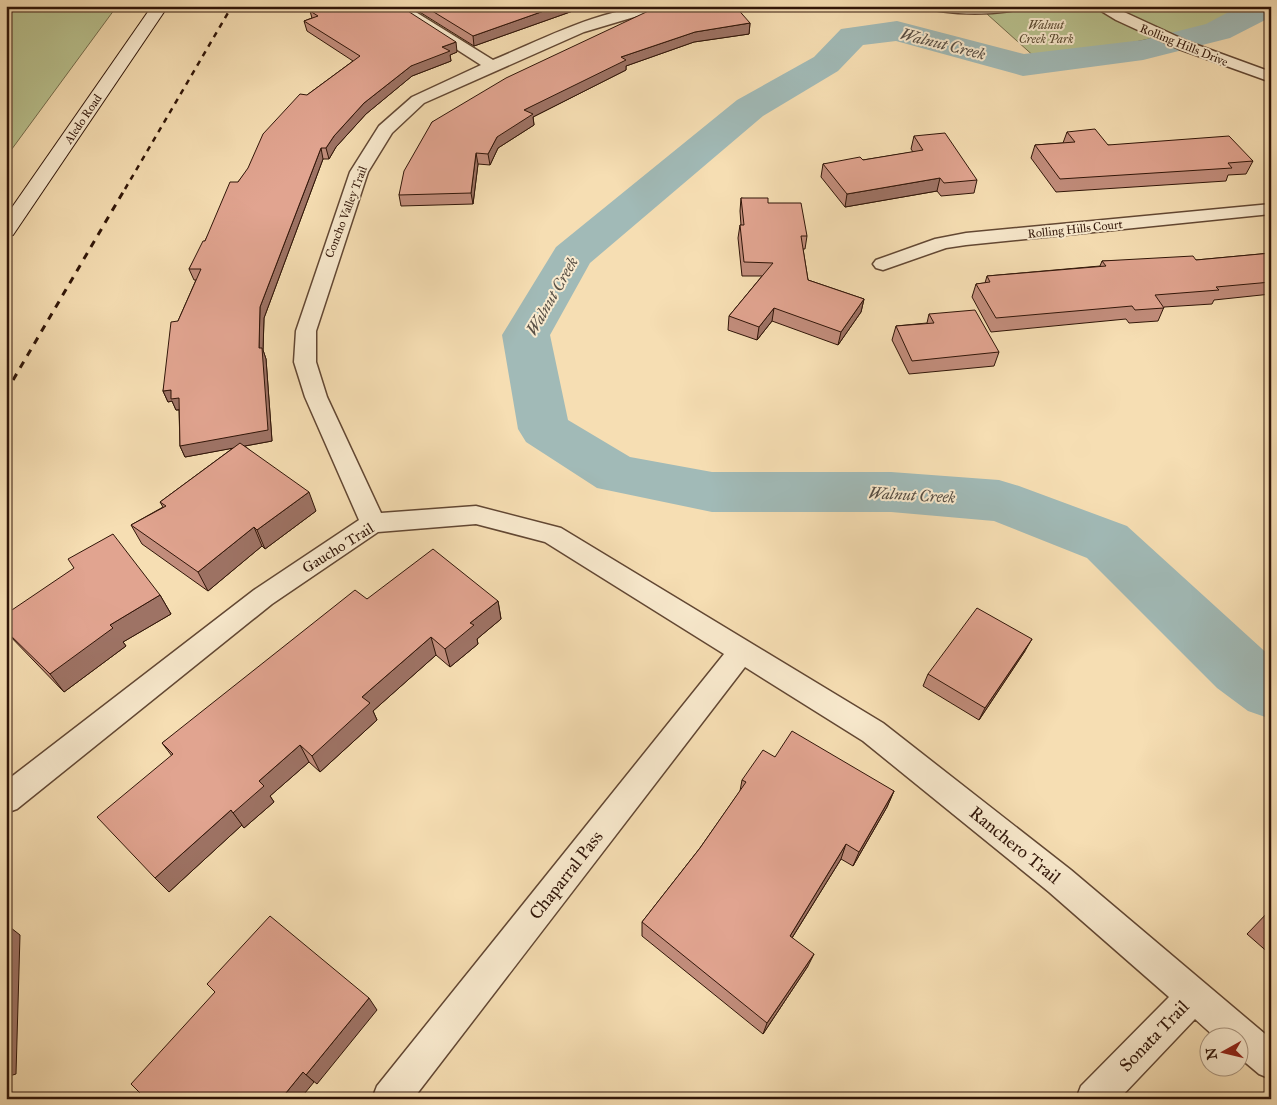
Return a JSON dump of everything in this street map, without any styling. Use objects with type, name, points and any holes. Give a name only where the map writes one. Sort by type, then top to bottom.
[{"type":"street","name":"Aledo Road","points":[[6,231],[160,6]]},
{"type":"street","points":[[396,6],[492,66]]},
{"type":"street","name":"Concho Valley Trail","points":[[373,523],[316,397],[305,362],[306,331],[359,172],[385,130],[418,100],[492,66],[579,30],[656,6]]},
{"type":"street","points":[[933,6],[973,10],[1017,6]]},
{"type":"street","name":"Rolling Hills Drive","points":[[1100,6],[1130,23],[1236,66],[1271,77]]},
{"type":"street","name":"Rolling Hills Court","points":[[883,264],[942,243],[966,239],[1271,208]]},
{"type":"street","name":"Gaucho Trail","points":[[6,799],[263,597],[373,523],[476,515],[552,535],[742,651]]},
{"type":"street","name":"Ranchero Trail","points":[[742,651],[873,732],[1060,881],[1271,1062]]},
{"type":"street","name":"Chaparral Pass","points":[[390,1099],[742,651]]},
{"type":"street","name":"Sonata Trail","points":[[1094,1099],[1194,996]]},
{"type":"green space","points":[[6,6],[117,6],[6,157]]},
{"type":"green space","name":"Walnut Creek Park","points":[[1040,6],[1244,6],[1215,23],[1192,29],[1098,50],[1037,59],[987,14]]},
{"type":"building","points":[[322,6],[400,6],[456,42],[442,47],[450,51],[411,66],[364,103],[334,136],[326,148],[321,148],[260,307],[259,348],[262,348],[268,430],[180,446],[179,398],[171,399],[171,390],[163,391],[171,322],[178,321],[201,269],[189,269],[203,241],[205,241],[230,182],[238,182],[248,168],[263,134],[300,94],[307,95],[360,56],[304,21],[318,16],[310,11]]},
{"type":"building","points":[[424,6],[558,6],[473,36]]},
{"type":"building","points":[[659,6],[735,6],[750,23],[695,32],[621,57],[626,60],[524,110],[533,114],[497,137],[488,154],[476,153],[471,193],[399,195],[404,171],[432,122],[506,78]]},
{"type":"building","points":[[1095,129],[1108,145],[1229,136],[1253,161],[1228,163],[1232,168],[1060,179],[1035,145],[1075,142],[1067,132]]},
{"type":"building","points":[[945,133],[977,180],[944,183],[940,178],[847,194],[823,164],[860,157],[863,160],[923,150],[914,136]]},
{"type":"building","points":[[741,198],[768,198],[768,203],[801,203],[807,236],[801,236],[808,280],[864,299],[841,332],[774,308],[759,327],[729,316],[773,263],[744,262],[740,225],[744,225]]},
{"type":"building","points":[[1271,253],[1271,282],[1216,287],[1219,290],[1155,295],[1164,308],[1135,310],[1132,306],[996,318],[976,284],[990,282],[987,276],[1106,266],[1102,261],[1193,256],[1196,260]]},
{"type":"building","points":[[975,310],[999,352],[912,361],[896,326],[934,323],[929,314]]},
{"type":"building","points":[[240,443],[309,492],[257,530],[254,527],[198,572],[131,525],[166,506],[160,502]]},
{"type":"building","points":[[113,534],[160,595],[110,625],[113,628],[50,674],[6,631],[6,614],[74,568],[68,559]]},
{"type":"building","points":[[433,549],[498,601],[470,623],[474,625],[445,649],[431,637],[362,697],[370,703],[312,756],[300,745],[259,781],[264,786],[233,813],[231,810],[155,878],[97,817],[173,754],[162,743],[355,590],[367,599]]},
{"type":"building","points":[[977,608],[1032,639],[985,708],[928,674]]},
{"type":"building","points":[[792,731],[894,791],[859,852],[846,844],[790,936],[814,954],[767,1023],[642,922],[700,848],[746,782],[742,780],[763,750],[775,757]]},
{"type":"building","points":[[1271,915],[1271,925],[1265,920]]},
{"type":"building","points":[[270,916],[369,998],[306,1075],[303,1072],[281,1099],[146,1099],[131,1084],[215,992],[207,984]]},
{"type":"waterway","name":"Walnut Creek","points":[[1266,6],[1218,31],[1143,50],[1023,65],[897,31],[853,36],[826,64],[750,108],[572,256],[526,335],[544,429],[616,474],[712,492],[891,492],[999,501],[1107,542],[1239,669],[1271,692]]},
{"type":"railway","points":[[125,189],[232,6]]},
{"type":"railway","points":[[6,392],[126,187]]}]
